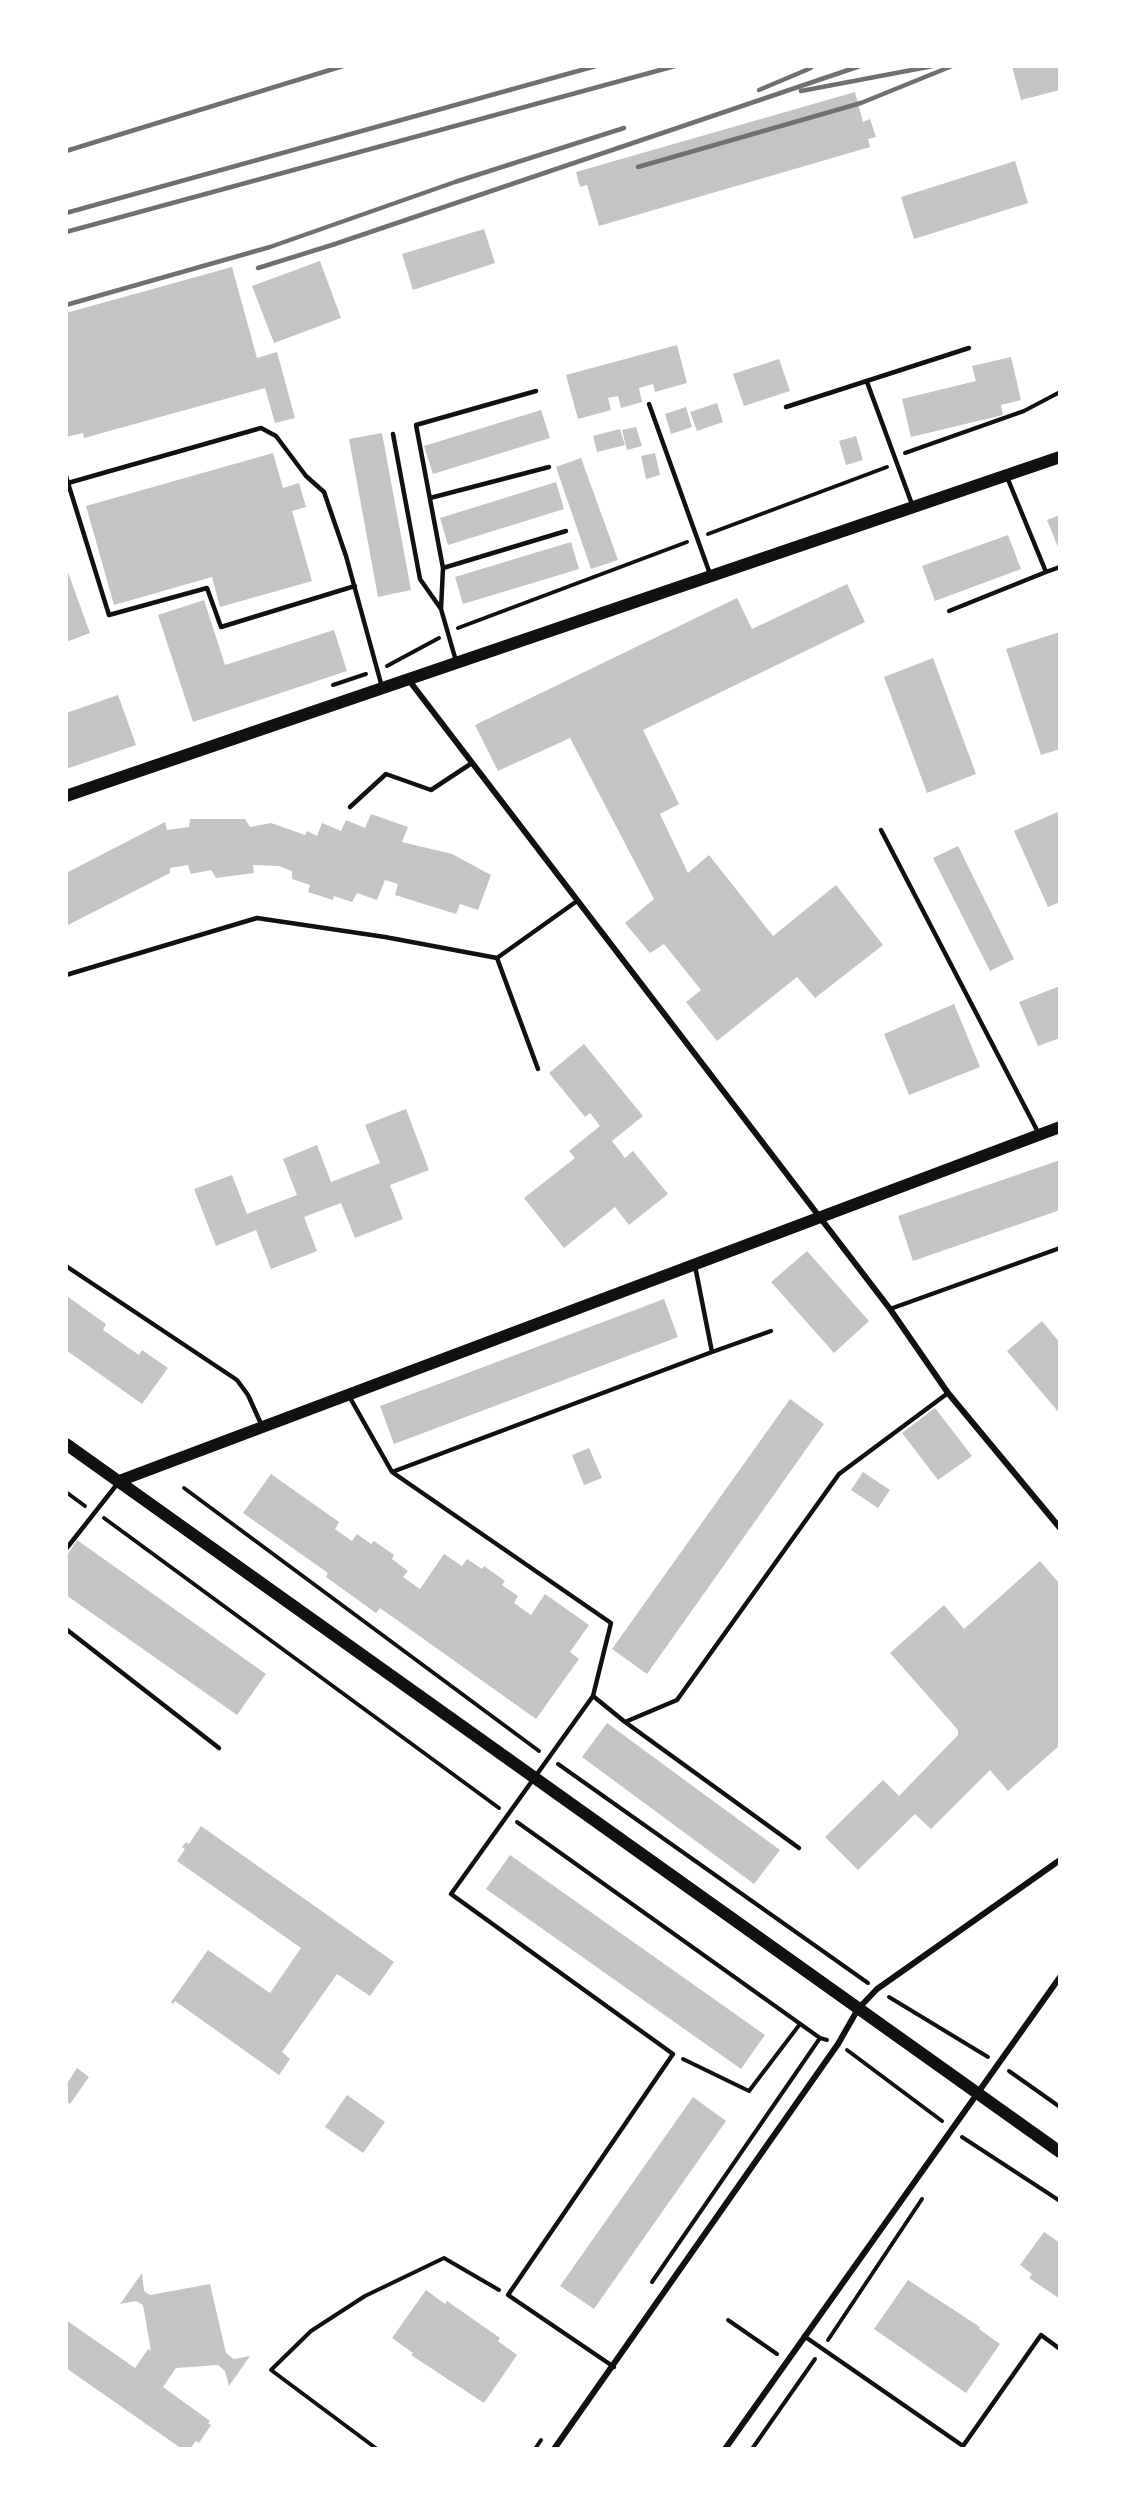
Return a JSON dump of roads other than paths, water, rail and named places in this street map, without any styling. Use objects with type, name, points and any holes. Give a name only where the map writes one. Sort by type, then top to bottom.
[{"type":"main road","points":[[66,796],[1060,457]]},
{"type":"main road","points":[[119,1481],[1060,1127]]},
{"type":"main road","points":[[66,1444],[1060,2152]]},
{"type":"street","points":[[408,678],[890,1309],[948,1393],[1060,1528]]},
{"type":"street","points":[[554,2449],[614,2367],[838,2044],[858,2009],[877,1989],[1060,1860]]},
{"type":"street","points":[[725,2449],[1000,2065],[1060,1977]]},
{"type":"lane","points":[[786,407],[969,348]]},
{"type":"lane","points":[[867,382],[913,507]]},
{"type":"lane","points":[[441,609],[443,568],[416,425],[536,391]]},
{"type":"lane","points":[[649,404],[711,575]]},
{"type":"lane","points":[[68,483],[261,428],[276,436],[306,476],[324,492],[354,586],[382,687]]},
{"type":"lane","points":[[393,434],[420,579],[441,609],[456,662]]},
{"type":"lane","points":[[430,498],[549,467]]},
{"type":"lane","points":[[1006,475],[1046,572]]},
{"type":"lane","points":[[66,476],[109,615],[207,588],[220,627],[354,586]]},
{"type":"lane","points":[[443,568],[566,531]]},
{"type":"lane","points":[[949,611],[1060,567]]},
{"type":"lane","points":[[351,807],[386,774],[431,790],[472,763]]},
{"type":"lane","points":[[881,830],[1039,1134]]},
{"type":"lane","points":[[66,975],[257,918],[386,937],[497,958],[577,901]]},
{"type":"lane","points":[[497,958],[538,1069]]},
{"type":"lane","points":[[890,1309],[1060,1248]]},
{"type":"lane","points":[[695,1265],[712,1352]]},
{"type":"lane","points":[[66,1266],[237,1380],[248,1395],[263,1428]]},
{"type":"lane","points":[[392,1472],[771,1331]]},
{"type":"lane","points":[[625,1722],[677,1700],[839,1474],[948,1393]]},
{"type":"lane","points":[[349,1396],[392,1472],[611,1623],[593,1696],[451,1894],[673,2054],[508,2295],[614,2367]]},
{"type":"lane","points":[[66,1549],[119,1481]]},
{"type":"lane","points":[[66,1629],[219,1748]]},
{"type":"lane","points":[[593,1696],[625,1722],[800,1848]]},
{"type":"lane","points":[[804,2337],[963,2448],[1041,2335],[1060,2349]]},
{"type":"railway","points":[[66,151],[343,66]]},
{"type":"railway","points":[[66,213],[596,66]]},
{"type":"railway","points":[[66,232],[675,66]]},
{"type":"railway","points":[[258,268],[860,66]]},
{"type":"railway","points":[[801,91],[933,66]]},
{"type":"railway","points":[[638,167],[861,103],[952,66]]},
{"type":"railway","points":[[759,90],[811,68]]},
{"type":"railway","points":[[66,305],[270,247],[455,182],[624,128]]}]
